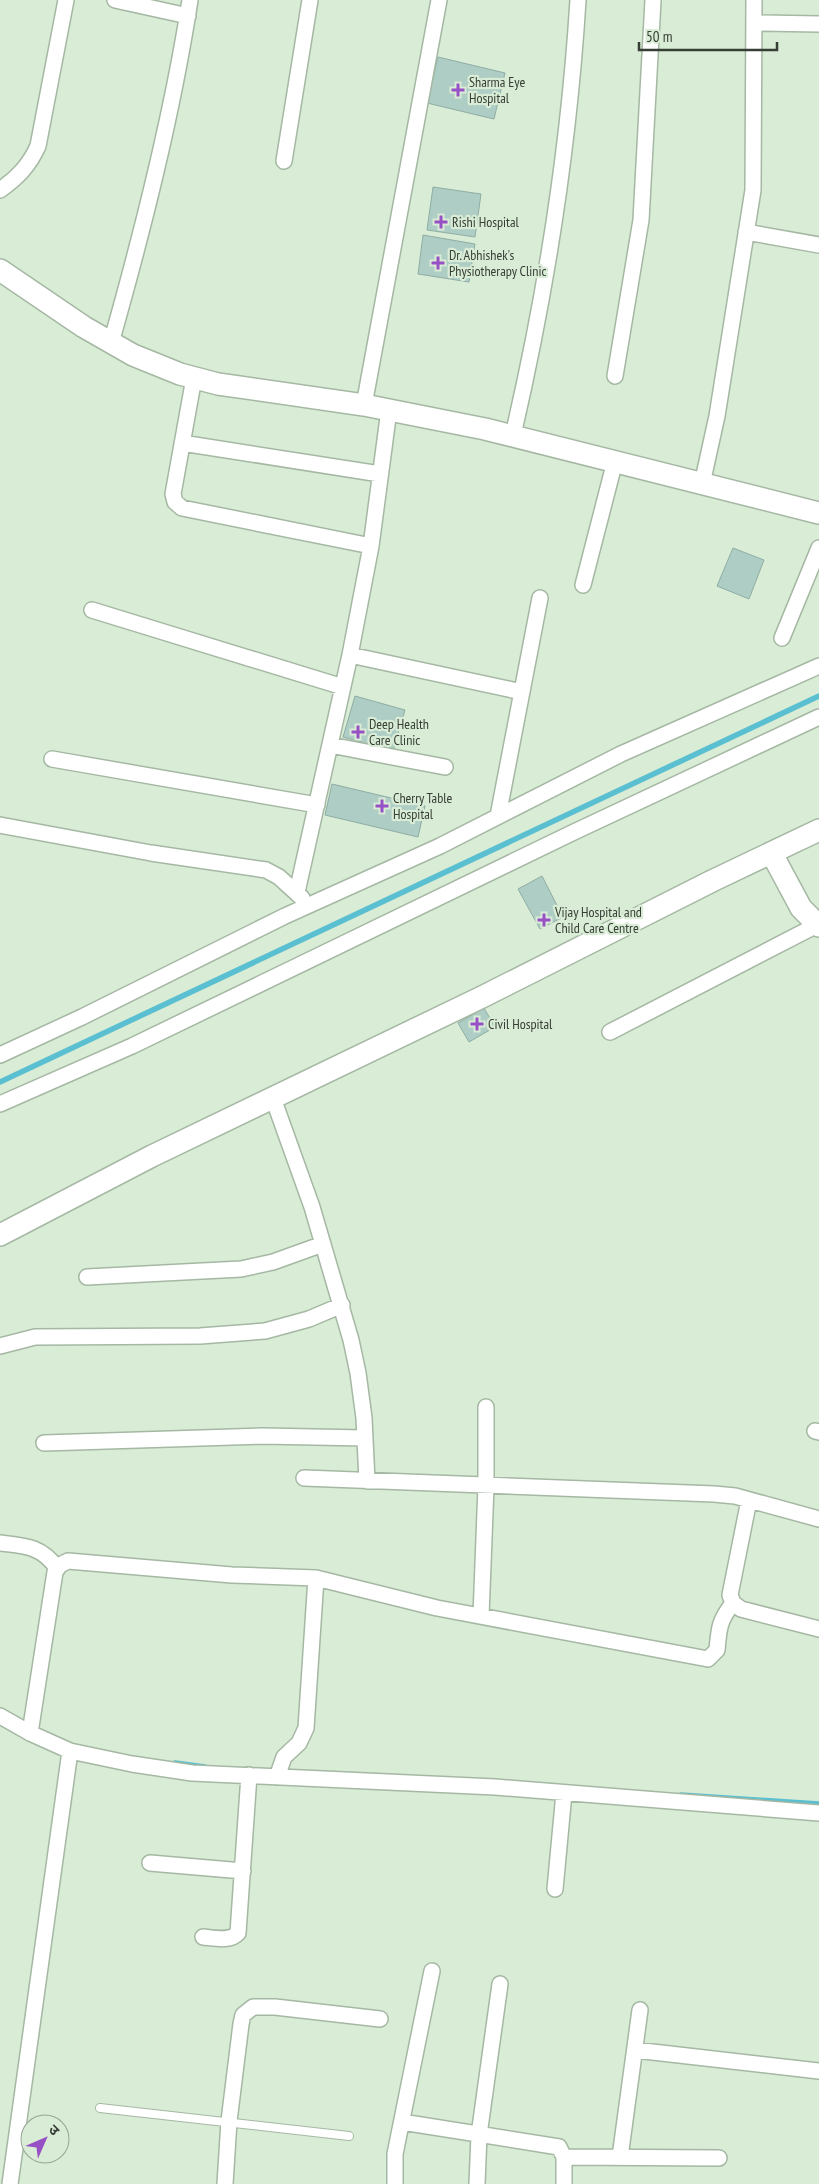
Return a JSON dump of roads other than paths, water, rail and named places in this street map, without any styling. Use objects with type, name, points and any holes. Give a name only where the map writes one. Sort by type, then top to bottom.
[{"type":"street","points":[[0,190],[22,172],[31,161],[38,146],[66,0]]},
{"type":"street","points":[[115,0],[188,16]]},
{"type":"street","points":[[111,343],[143,228],[180,66],[190,0]]},
{"type":"street","points":[[284,161],[310,0]]},
{"type":"street","points":[[364,405],[439,0]]},
{"type":"street","points":[[513,435],[532,350],[562,167],[578,0]]},
{"type":"street","points":[[615,376],[641,220],[654,0]]},
{"type":"street","points":[[702,484],[717,416],[753,190],[754,0]]},
{"type":"street","points":[[754,23],[819,24]]},
{"type":"street","points":[[746,232],[819,245]]},
{"type":"street","points":[[0,270],[132,355],[194,378],[260,391],[364,405],[513,435],[819,513]]},
{"type":"street","points":[[194,378],[173,494],[175,502],[182,508],[371,546]]},
{"type":"street","points":[[297,892],[350,655],[371,546],[389,410]]},
{"type":"street","points":[[182,443],[380,474]]},
{"type":"street","points":[[583,585],[615,461]]},
{"type":"street","points":[[782,638],[819,548]]},
{"type":"street","points":[[498,816],[540,598]]},
{"type":"street","points":[[92,610],[343,687]]},
{"type":"street","points":[[350,655],[522,692]]},
{"type":"street","points":[[0,1055],[310,905],[440,846],[621,754],[819,666]]},
{"type":"street","points":[[0,1104],[132,1046],[574,832],[819,717]]},
{"type":"street","points":[[330,745],[445,767]]},
{"type":"street","points":[[52,759],[317,805]]},
{"type":"street","points":[[0,824],[150,853],[266,870],[279,877],[310,905]]},
{"type":"street","points":[[0,1235],[152,1156],[518,979],[712,881],[819,830]]},
{"type":"street","points":[[610,1032],[818,926],[801,908],[772,854]]},
{"type":"street","points":[[272,1098],[323,1244],[342,1305],[358,1373],[365,1438],[367,1481]]},
{"type":"street","points":[[87,1277],[241,1269],[273,1262],[323,1244]]},
{"type":"street","points":[[0,1346],[35,1337],[200,1336],[265,1331],[309,1319],[342,1305]]},
{"type":"street","points":[[481,1616],[486,1486],[486,1407]]},
{"type":"street","points":[[44,1443],[262,1436],[365,1438]]},
{"type":"street","points":[[304,1478],[714,1494],[749,1500],[819,1519]]},
{"type":"street","points":[[749,1500],[730,1595],[733,1603],[741,1610],[819,1629]]},
{"type":"street","points":[[0,1544],[27,1546],[40,1551],[49,1557],[58,1568]]},
{"type":"street","points":[[30,1733],[55,1572],[68,1561],[232,1575],[316,1578],[437,1608],[708,1660],[717,1650],[718,1627],[723,1616],[733,1603]]},
{"type":"street","points":[[277,1777],[284,1757],[299,1743],[306,1728],[316,1578]]},
{"type":"street","points":[[0,1716],[30,1733],[70,1751],[132,1764],[183,1771],[495,1787],[819,1813]]},
{"type":"street","points":[[10,2184],[70,1751]]},
{"type":"street","points":[[203,1938],[229,1938],[234,1937],[238,1933],[249,1775]]},
{"type":"street","points":[[555,1889],[564,1793]]},
{"type":"street","points":[[150,1863],[243,1871]]},
{"type":"street","points":[[395,2184],[395,2154],[432,1971]]},
{"type":"street","points":[[477,2184],[479,2135],[500,1984]]},
{"type":"street","points":[[224,2184],[240,2024],[247,2011],[253,2008],[274,2007],[380,2019]]},
{"type":"street","points":[[620,2157],[640,2010]]},
{"type":"street","points":[[635,2050],[819,2071]]},
{"type":"street","points":[[402,2122],[554,2145],[562,2150],[564,2157],[564,2184]]},
{"type":"street","points":[[564,2157],[719,2158]]},
{"type":"lane","points":[[100,2108],[349,2136]]},
{"type":"waterway","points":[[0,1082],[819,696]]},
{"type":"waterway","points":[[175,1763],[205,1767]]},
{"type":"waterway","points":[[681,1795],[819,1804]]},
{"type":"place","name":"Sharma Eye Hospital","points":[[458,90]]},
{"type":"place","name":"Rishi Hospital","points":[[441,222]]},
{"type":"place","name":"Dr. Abhishek's Physiotherapy Clinic","points":[[438,263]]},
{"type":"place","name":"Deep Health Care Clinic","points":[[358,732]]},
{"type":"place","name":"Cherry Table Hospital","points":[[382,806]]},
{"type":"place","name":"Vijay Hospital and Child Care Centre","points":[[544,920]]},
{"type":"place","name":"Civil Hospital","points":[[477,1024]]}]
